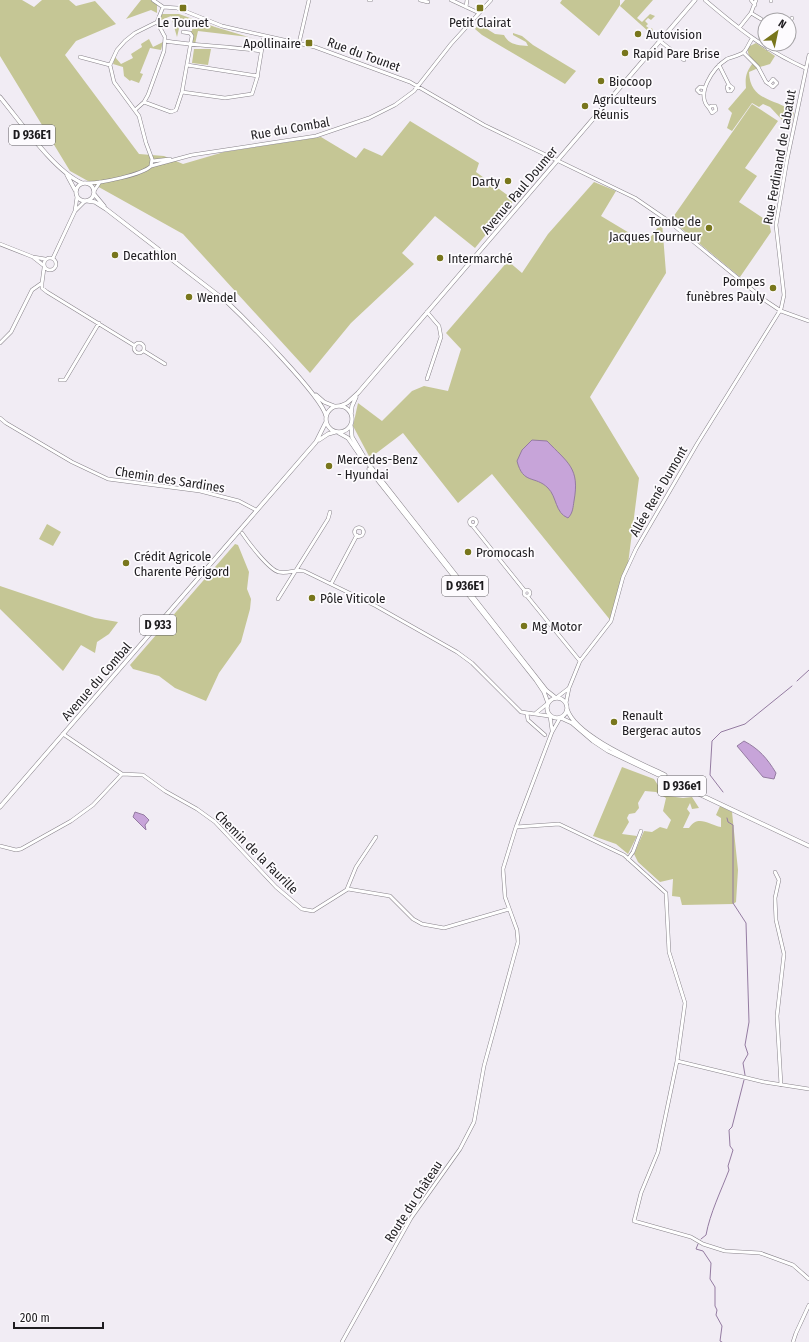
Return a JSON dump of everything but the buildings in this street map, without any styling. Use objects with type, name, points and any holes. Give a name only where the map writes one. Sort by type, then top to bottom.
[{"type":"main road","name":"Avenue Paul Doumer","points":[[358,393],[696,0]]},
{"type":"main road","name":"D 936E1","points":[[0,97],[65,173],[75,190]]},
{"type":"main road","name":"D 936E1","points":[[65,173],[82,183]]},
{"type":"main road","points":[[106,209],[88,183],[82,183],[75,190],[77,197],[86,201],[95,202],[106,209],[227,302],[310,391],[321,405],[326,416],[326,422],[329,429],[337,433],[346,431],[352,422],[352,406],[358,393]]},
{"type":"main road","points":[[86,201],[94,192]]},
{"type":"main road","points":[[310,391],[324,402],[346,408],[351,414]]},
{"type":"main road","points":[[326,416],[328,412],[337,406],[347,403],[358,393]]},
{"type":"main road","name":"D 933","points":[[316,442],[326,422]]},
{"type":"main road","name":"D 936E1","points":[[350,426],[352,437],[367,462],[546,690],[556,698]]},
{"type":"main road","name":"D 936E1","points":[[337,433],[348,438],[374,474],[480,610]]},
{"type":"main road","name":"D 933","points":[[316,442],[328,434],[337,433]]},
{"type":"main road","name":"Avenue du Combal","points":[[0,807],[316,442]]},
{"type":"main road","name":"D 936e1","points":[[480,610],[536,680],[544,692],[547,703]]},
{"type":"main road","points":[[556,698],[562,699],[566,703],[567,709],[565,714],[560,718],[550,716],[546,710],[547,703],[556,698]]},
{"type":"main road","name":"D 936e1","points":[[567,709],[570,716],[584,729],[610,748],[809,844]]},
{"type":"main road","name":"D 936e1","points":[[560,718],[572,722],[593,741],[608,751],[809,844]]},
{"type":"street","name":"Rue du Tounet","points":[[153,0],[163,7],[177,8],[222,26],[299,43],[376,68],[418,86],[484,125],[651,207],[766,301],[781,311],[809,321]]},
{"type":"street","points":[[299,43],[309,0]]},
{"type":"street","points":[[420,0],[428,2]]},
{"type":"street","points":[[451,0],[479,13]]},
{"type":"street","points":[[466,7],[467,0]]},
{"type":"street","name":"Rue du Combal","points":[[152,161],[178,158],[236,147],[293,140],[333,131],[361,122],[395,105],[418,86],[451,44],[491,0]]},
{"type":"street","points":[[706,0],[757,42]]},
{"type":"street","points":[[751,0],[755,5]]},
{"type":"street","points":[[739,28],[751,13],[756,0]]},
{"type":"street","points":[[151,166],[152,161],[139,116],[114,82],[110,65],[117,50],[125,41],[135,33],[157,22],[163,7]]},
{"type":"street","points":[[751,13],[757,17]]},
{"type":"street","points":[[135,110],[144,102],[159,65],[165,41],[163,30],[157,22]]},
{"type":"street","points":[[144,102],[171,112],[177,107],[182,92],[191,34],[183,32]]},
{"type":"street","points":[[182,92],[224,98],[250,95],[253,93],[258,76],[264,36]]},
{"type":"street","points":[[709,108],[706,105],[704,93],[708,81],[719,65],[728,59],[744,53],[752,39]]},
{"type":"street","points":[[165,41],[190,45],[227,46],[261,51]]},
{"type":"street","points":[[660,41],[684,60]]},
{"type":"street","points":[[774,52],[805,68]]},
{"type":"street","points":[[744,53],[755,62],[764,80],[769,84]]},
{"type":"street","name":"Rue Ferdinand de Labatut","points":[[781,311],[784,295],[776,225],[805,68],[809,55]]},
{"type":"street","points":[[80,57],[110,65]]},
{"type":"street","points":[[186,65],[258,76]]},
{"type":"street","points":[[719,65],[729,86]]},
{"type":"street","points":[[704,93],[700,94],[696,90],[700,87],[705,88]]},
{"type":"street","name":"Rue du Combal","points":[[88,183],[123,178],[146,170],[151,166],[178,158]]},
{"type":"street","points":[[94,192],[100,182]]},
{"type":"street","points":[[44,277],[56,265],[53,258],[74,211],[77,197]]},
{"type":"street","points":[[74,211],[86,201]]},
{"type":"street","points":[[0,244],[33,257],[45,259],[53,258]]},
{"type":"street","points":[[33,257],[50,271]]},
{"type":"street","points":[[45,259],[42,288],[135,346],[136,352],[140,354],[144,351]]},
{"type":"street","points":[[0,343],[10,332],[32,290],[42,283]]},
{"type":"street","name":"Allée René Dumont","points":[[566,703],[569,688],[580,661],[611,620],[623,577],[636,549],[697,444],[781,311]]},
{"type":"street","points":[[427,312],[439,326],[441,337],[427,378]]},
{"type":"street","points":[[60,380],[65,380],[98,323]]},
{"type":"street","points":[[135,346],[141,344],[144,347],[144,351],[165,364]]},
{"type":"street","name":"Chemin des Sardines","points":[[0,418],[56,453],[108,479],[200,491],[239,501],[256,510]]},
{"type":"street","points":[[278,599],[328,519],[330,512]]},
{"type":"street","points":[[472,525],[525,590],[530,592],[527,596],[580,661]]},
{"type":"street","points":[[243,535],[277,572],[283,573],[296,569],[304,571],[376,606],[465,657],[521,712],[550,716],[552,732]]},
{"type":"street","points":[[331,584],[357,535]]},
{"type":"street","points":[[556,698],[569,688]]},
{"type":"street","points":[[536,713],[547,703]]},
{"type":"street","points":[[527,714],[528,720],[545,735]]},
{"type":"street","name":"Route du Château","points":[[342,1342],[411,1218],[468,1136],[474,1122],[484,1066],[518,942],[517,930],[509,909],[503,884],[503,869],[516,827],[552,732],[560,718]]},
{"type":"street","points":[[0,846],[16,850],[21,849],[71,821],[93,805],[122,774],[63,734]]},
{"type":"street","name":"Chemin de la Faurille","points":[[122,774],[143,775],[165,791],[197,809],[215,822],[276,887],[302,909],[313,911],[347,889]]},
{"type":"street","points":[[516,827],[559,824],[571,832],[619,852],[666,893],[669,952],[685,1003],[677,1061],[658,1152],[641,1193],[634,1221],[691,1237],[703,1244],[725,1251],[760,1253],[793,1265],[809,1279]]},
{"type":"street","points":[[628,859],[633,852],[641,831]]},
{"type":"street","points":[[376,838],[356,867],[347,889],[390,896],[413,919],[422,924],[444,928],[509,909]]},
{"type":"street","points":[[775,872],[779,880],[775,898],[776,920],[784,954],[777,1016],[781,1085]]},
{"type":"street","points":[[677,1061],[781,1085],[809,1089]]},
{"type":"street","points":[[793,1342],[796,1332],[809,1305]]},
{"type":"green space","points":[[0,0],[22,0],[34,7],[42,0],[69,0],[76,6],[95,1],[116,24],[76,41],[65,55],[139,154],[164,156],[183,164],[224,152],[321,137],[356,158],[364,148],[382,156],[410,121],[479,163],[476,172],[514,200],[475,248],[435,216],[402,253],[414,264],[351,323],[310,373],[183,234],[70,171],[0,56]]},
{"type":"green space","points":[[141,0],[151,0],[157,5],[157,13],[151,10],[126,19]]},
{"type":"green space","points":[[562,0],[620,0],[620,5],[599,36],[560,3]]},
{"type":"green space","points":[[625,0],[653,0],[637,18],[642,22],[650,14],[655,16],[651,20],[648,18],[645,21],[648,24],[646,26],[650,29],[652,28],[655,37],[620,6]]},
{"type":"green space","points":[[162,14],[179,14],[248,37],[198,31],[195,44],[192,44],[193,35],[190,31],[192,31],[193,24],[181,20],[177,37],[171,16],[159,21]]},
{"type":"green space","points":[[479,24],[495,34],[504,35],[511,43],[528,46],[526,42],[513,35],[513,33],[522,36],[533,45],[576,71],[565,84],[482,35],[475,29]]},
{"type":"green space","points":[[149,39],[153,47],[163,42],[161,50],[150,48],[140,73],[143,74],[139,83],[130,81],[124,76],[123,67],[113,64],[115,57],[121,64],[133,58],[131,54],[142,47],[141,44]]},
{"type":"green space","points":[[756,43],[757,52],[769,52],[775,56],[770,64],[760,67],[748,54],[748,47]]},
{"type":"green space","points":[[194,49],[211,49],[208,65],[192,63]]},
{"type":"green space","points":[[753,63],[758,70],[756,69],[749,72],[754,89],[759,95],[788,108],[794,113],[791,126],[785,123],[770,107],[763,104],[759,107],[752,103],[732,131],[727,128],[732,113],[728,109],[746,88],[746,75]]},
{"type":"green space","points":[[752,104],[778,121],[745,168],[757,176],[739,202],[769,222],[771,232],[740,277],[671,220]]},
{"type":"green space","points":[[594,182],[616,191],[601,216],[646,243],[662,222],[666,273],[590,397],[639,478],[628,564],[611,621],[492,474],[458,503],[403,433],[370,458],[353,426],[358,403],[382,421],[412,391],[424,386],[448,391],[461,349],[446,333],[508,261],[522,273],[548,234]]},
{"type":"green space","points":[[47,524],[61,532],[53,546],[39,539]]},
{"type":"green space","points":[[235,544],[238,545],[249,572],[247,589],[251,599],[250,609],[241,642],[219,673],[206,701],[175,688],[159,676],[133,669],[130,665]]},
{"type":"green space","points":[[0,586],[95,618],[118,622],[109,634],[97,642],[95,653],[81,645],[63,671],[0,609]]},
{"type":"green space","points":[[622,767],[654,779],[663,793],[668,796],[683,798],[692,797],[699,808],[692,809],[690,803],[687,809],[690,813],[683,828],[689,828],[692,824],[700,821],[721,827],[721,818],[716,815],[720,806],[732,812],[738,870],[736,902],[733,904],[682,905],[680,897],[672,896],[673,879],[660,882],[638,862],[634,854],[644,831],[652,832],[660,827],[667,829],[671,820],[663,811],[666,798],[656,792],[645,791],[638,803],[639,808],[635,813],[629,814],[627,818],[629,822],[622,834],[637,836],[628,854],[616,844],[593,836]]},
{"type":"shaded area","points":[[532,440],[547,441],[566,461],[574,473],[575,490],[571,514],[568,518],[558,509],[548,488],[539,482],[526,477],[520,469],[517,461],[522,450]]},
{"type":"shaded area","points":[[744,741],[754,747],[766,758],[776,773],[774,779],[763,777],[737,746]]},
{"type":"shaded area","points":[[135,812],[144,815],[149,820],[145,825],[146,830],[133,817]]},
{"type":"waterway","points":[[797,681],[809,670]]},
{"type":"waterway","points":[[723,792],[710,775],[712,741],[721,732],[745,724],[792,686]]},
{"type":"waterway","points":[[727,818],[728,822],[733,825],[733,903],[746,923],[749,1022],[745,1045],[748,1054],[743,1063],[745,1075]]},
{"type":"waterway","points":[[701,1239],[706,1235],[713,1210],[729,1170],[728,1166],[733,1150],[730,1146],[729,1130],[732,1127],[744,1080]]},
{"type":"waterway","points":[[698,1244],[696,1249],[703,1251],[711,1263],[710,1279],[715,1287],[716,1315],[722,1326],[720,1341],[722,1342]]},
{"type":"place","name":"Le Tounet","points":[[183,8]]},
{"type":"place","name":"Petit Clairat","points":[[480,8]]},
{"type":"place","name":"Autovision","points":[[638,34]]},
{"type":"place","name":"Apollinaire","points":[[309,43]]},
{"type":"place","name":"Rapid Pare Brise","points":[[625,53]]},
{"type":"place","name":"Biocoop","points":[[601,81]]},
{"type":"place","name":"Agriculteurs Réunis","points":[[585,106]]},
{"type":"place","name":"Darty","points":[[508,181]]},
{"type":"place","name":"Tombe de Jacques Tourneur","points":[[709,228]]},
{"type":"place","name":"Decathlon","points":[[115,255]]},
{"type":"place","name":"Intermarché","points":[[440,258]]},
{"type":"place","name":"Pompes funèbres Pauly","points":[[773,288]]},
{"type":"place","name":"Wendel","points":[[189,297]]},
{"type":"place","name":"Mercedes-Benz - Hyundai","points":[[329,466]]},
{"type":"place","name":"Promocash","points":[[468,552]]},
{"type":"place","name":"Crédit Agricole Charente Périgord","points":[[126,563]]},
{"type":"place","name":"Pôle Viticole","points":[[312,598]]},
{"type":"place","name":"Mg Motor","points":[[524,626]]},
{"type":"place","name":"Renault Bergerac autos","points":[[614,722]]}]
